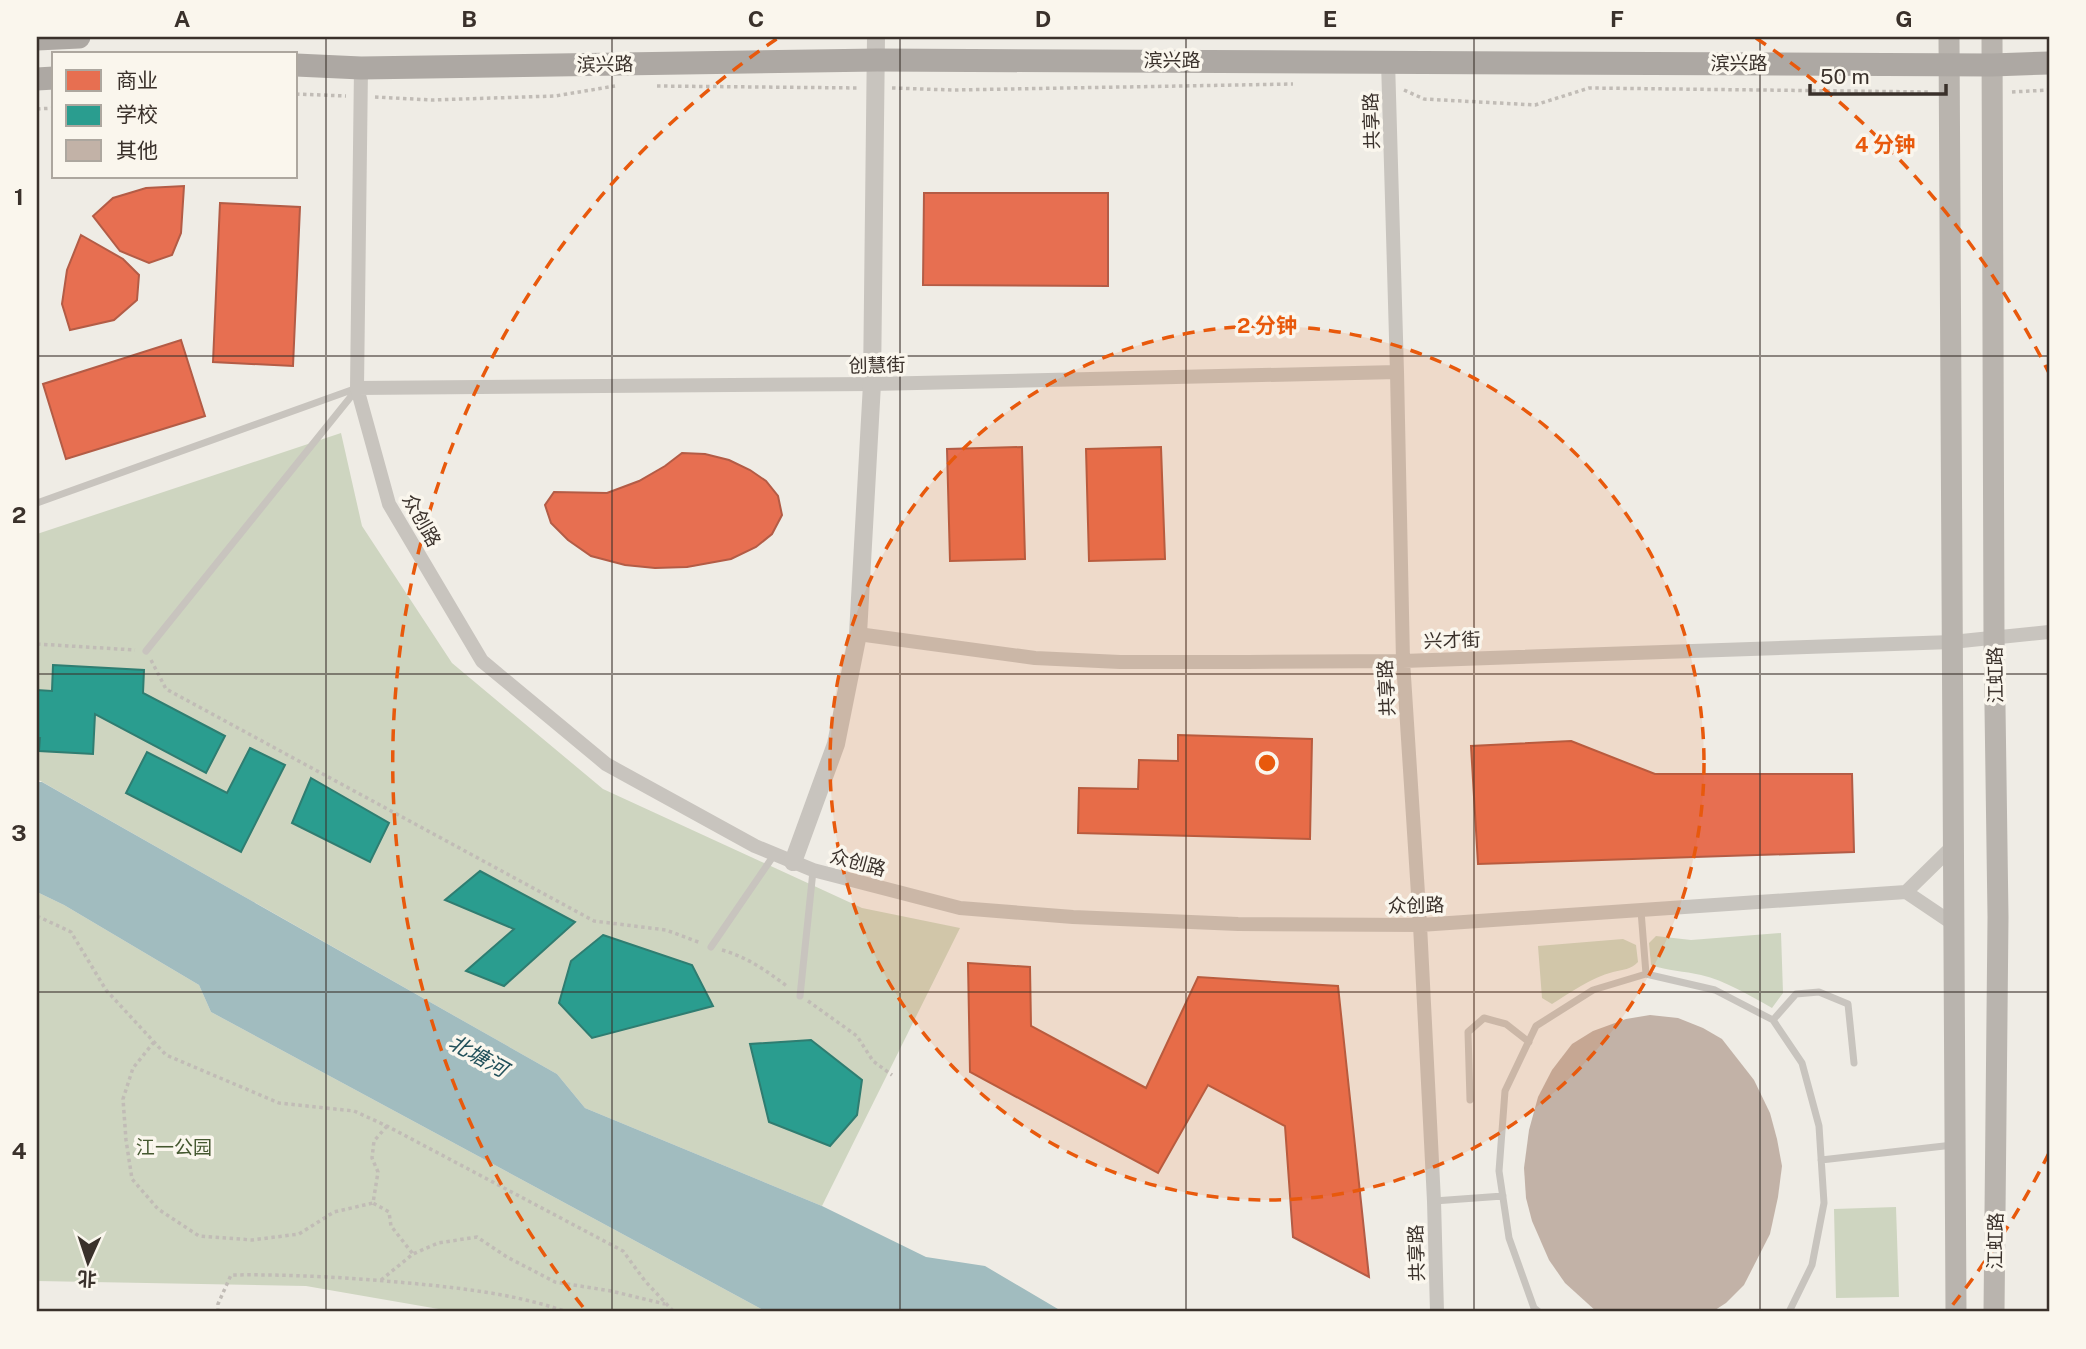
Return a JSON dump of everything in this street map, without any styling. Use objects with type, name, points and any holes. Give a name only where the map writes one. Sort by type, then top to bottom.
[{"type":"main road","points":[[37,39],[79,37]]},
{"type":"main road","name":"江虹路","points":[[1949,37],[1956,1312]]},
{"type":"main road","name":"江虹路","points":[[1992,37],[1998,917],[1994,1312]]},
{"type":"main road","name":"滨兴路","points":[[298,65],[361,68],[876,48],[1388,72],[1992,65],[2049,62]]},
{"type":"street","points":[[793,862],[836,744],[858,634],[872,384],[876,48]]},
{"type":"street","name":"众创路","points":[[361,68],[358,388],[389,504],[482,661],[606,764],[754,846],[813,870],[960,908],[1073,917],[1238,924],[1420,925],[1906,892]]},
{"type":"street","name":"共享路","points":[[1388,72],[1398,372],[1403,661],[1420,925],[1437,1312]]},
{"type":"street","name":"创慧街","points":[[358,388],[872,384],[1398,372]]},
{"type":"street","name":"兴才街","points":[[858,634],[1035,658],[1096,661],[1403,661],[1952,642],[2049,632]]},
{"type":"street","points":[[1952,847],[1906,892],[1952,923]]},
{"type":"lane","points":[[37,503],[358,388]]},
{"type":"lane","points":[[146,651],[358,388]]},
{"type":"lane","points":[[711,947],[774,855]]},
{"type":"lane","points":[[800,996],[813,870]]},
{"type":"lane","points":[[1641,911],[1646,974]]},
{"type":"lane","points":[[1539,1312],[1534,1308],[1509,1238],[1499,1171],[1505,1091],[1536,1026],[1593,989],[1646,974],[1715,990],[1773,1020],[1802,1063],[1819,1126],[1824,1203],[1812,1265],[1789,1312]]},
{"type":"lane","points":[[1773,1020],[1796,994],[1819,992],[1848,1004],[1854,1063]]},
{"type":"lane","points":[[1470,1100],[1468,1032],[1484,1018],[1506,1024],[1529,1042]]},
{"type":"lane","points":[[1821,1160],[1954,1145]]},
{"type":"lane","points":[[1434,1201],[1503,1196]]},
{"type":"path","points":[[1388,72],[1424,99],[1535,105],[1589,88],[1949,92]]},
{"type":"path","points":[[646,86],[953,90],[1293,84]]},
{"type":"path","points":[[298,94],[431,100],[555,96],[619,85]]},
{"type":"path","points":[[1992,93],[2049,90]]},
{"type":"path","points":[[37,644],[146,651],[166,689],[594,921],[666,930],[738,955],[764,968],[857,1036],[873,1061],[892,1075]]},
{"type":"path","points":[[37,916],[71,932],[106,989],[166,1055],[279,1103],[354,1111],[387,1126],[623,1251],[645,1281],[674,1312]]},
{"type":"path","points":[[154,1042],[134,1068],[123,1099],[132,1179],[158,1209],[199,1236],[252,1240],[299,1234],[334,1212],[373,1203],[389,1212],[391,1227],[412,1254]]},
{"type":"path","points":[[373,1203],[378,1172],[372,1158],[374,1141],[387,1126]]},
{"type":"path","points":[[380,1280],[412,1254],[438,1243],[477,1237],[507,1257],[555,1282],[611,1291],[667,1305]]},
{"type":"path","points":[[218,1312],[218,1304],[231,1275],[301,1275],[480,1290],[542,1303],[567,1312]]},
{"type":"green space","points":[[341,433],[362,526],[452,663],[603,789],[862,908],[960,928],[822,1206],[585,1108],[557,1074],[37,779],[37,534]]},
{"type":"green space","name":"江一公园","points":[[37,892],[64,905],[199,985],[211,1012],[767,1312],[456,1312],[306,1286],[37,1281]]},
{"type":"green space","points":[[1781,933],[1783,993],[1772,1008],[1710,978],[1651,965],[1649,943],[1656,936],[1691,940]]},
{"type":"green space","points":[[1623,939],[1636,945],[1636,964],[1597,978],[1552,1004],[1542,998],[1538,946]]},
{"type":"green space","points":[[1896,1207],[1899,1297],[1836,1298],[1834,1209]]},
{"type":"water","name":"北塘河","points":[[37,782],[42,782],[557,1074],[585,1108],[822,1206],[926,1257],[985,1266],[1063,1312],[767,1312],[211,1012],[199,985],[64,905],[37,892]]},
{"type":"building: 商业","points":[[184,186],[181,233],[172,255],[149,263],[120,251],[93,216],[113,198],[146,188]]},
{"type":"building: 商业","points":[[924,193],[1108,193],[1108,286],[923,285]]},
{"type":"building: 商业","points":[[220,203],[300,207],[293,366],[213,362]]},
{"type":"building: 商业","points":[[81,235],[123,259],[139,275],[137,300],[114,320],[70,330],[62,304],[67,270]]},
{"type":"building: 商业","points":[[181,340],[205,416],[66,459],[43,384]]},
{"type":"building: 商业","points":[[1022,447],[1025,559],[950,561],[947,449]]},
{"type":"building: 商业","points":[[1161,447],[1165,559],[1089,561],[1086,449]]},
{"type":"building: 商业","points":[[682,453],[705,454],[729,460],[766,481],[778,496],[782,515],[772,534],[756,547],[731,559],[687,567],[655,568],[625,565],[591,556],[568,540],[551,523],[545,505],[554,492],[607,493],[639,481]]},
{"type":"building: 商业","points":[[1178,735],[1312,739],[1310,839],[1078,833],[1079,788],[1138,789],[1139,760],[1178,761]]},
{"type":"building: 商业","points":[[1571,741],[1655,774],[1852,774],[1854,852],[1478,864],[1471,746]]},
{"type":"building: 商业","points":[[968,963],[1030,967],[1031,1026],[1146,1088],[1198,977],[1338,986],[1369,1277],[1293,1237],[1285,1126],[1208,1085],[1158,1173],[970,1072]]},
{"type":"building: 学校","points":[[53,665],[144,670],[143,693],[225,736],[206,773],[95,714],[93,754],[39,751],[37,690],[52,691]]},
{"type":"building: 学校","points":[[250,748],[285,765],[241,852],[126,793],[147,752],[227,793]]},
{"type":"building: 学校","points":[[311,778],[389,823],[370,862],[292,823]]},
{"type":"building: 学校","points":[[480,871],[575,922],[504,986],[466,971],[514,929],[445,900]]},
{"type":"building: 学校","points":[[603,935],[692,965],[713,1006],[592,1038],[559,1003],[571,961]]},
{"type":"building: 学校","points":[[811,1040],[862,1080],[857,1115],[830,1146],[769,1122],[750,1044]]},
{"type":"building: 其他","points":[[1650,1015],[1678,1018],[1722,1039],[1754,1080],[1770,1113],[1777,1139],[1782,1166],[1770,1234],[1744,1285],[1726,1303],[1712,1312],[1597,1312],[1565,1283],[1549,1260],[1532,1221],[1526,1198],[1524,1168],[1529,1130],[1538,1097],[1552,1070],[1572,1044],[1593,1031],[1626,1019]]}]
